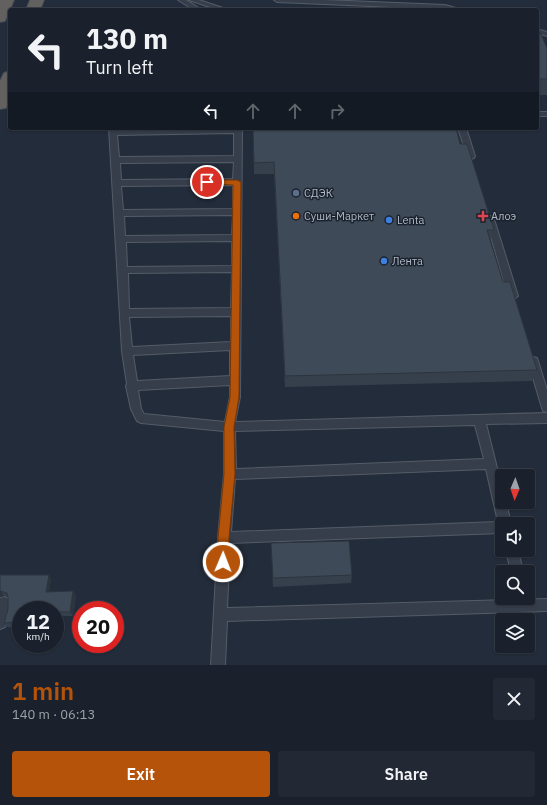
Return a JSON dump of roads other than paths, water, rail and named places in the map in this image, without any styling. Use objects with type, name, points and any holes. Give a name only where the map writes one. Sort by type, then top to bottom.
[{"type":"highway","points":[[0,18],[7,0]]},
{"type":"highway","points":[[0,104],[8,82]]},
{"type":"lane","points":[[181,0],[195,8]]},
{"type":"lane","points":[[192,0],[219,8]]},
{"type":"lane","points":[[277,0],[450,8]]},
{"type":"lane","points":[[218,665],[224,538],[230,474],[229,427],[235,397],[238,130],[113,130],[127,351],[131,386],[136,409],[141,418],[229,427],[547,418]]},
{"type":"lane","points":[[463,130],[474,166]]},
{"type":"lane","points":[[115,160],[238,159]]},
{"type":"lane","points":[[116,183],[237,182]]},
{"type":"lane","points":[[487,211],[515,302]]},
{"type":"lane","points":[[118,213],[237,212]]},
{"type":"lane","points":[[120,239],[236,238]]},
{"type":"lane","points":[[123,270],[236,269]]},
{"type":"lane","points":[[124,313],[236,312]]},
{"type":"lane","points":[[127,351],[235,346]]},
{"type":"lane","points":[[531,355],[547,408]]},
{"type":"lane","points":[[131,386],[235,380]]},
{"type":"lane","points":[[480,421],[503,517]]},
{"type":"lane","points":[[230,474],[491,464]]},
{"type":"lane","points":[[224,538],[495,527]]},
{"type":"lane","points":[[0,622],[4,603]]},
{"type":"lane","points":[[221,615],[495,603]]},
{"type":"lane","points":[[535,603],[547,605]]},
{"type":"place","name":"СДЭК","points":[[296,193]]},
{"type":"place","name":"Суши-Маркет","points":[[296,216]]},
{"type":"place","name":"Алоэ","points":[[483,216]]},
{"type":"place","name":"Lenta","points":[[389,220]]},
{"type":"place","name":"Лента","points":[[384,261]]}]
